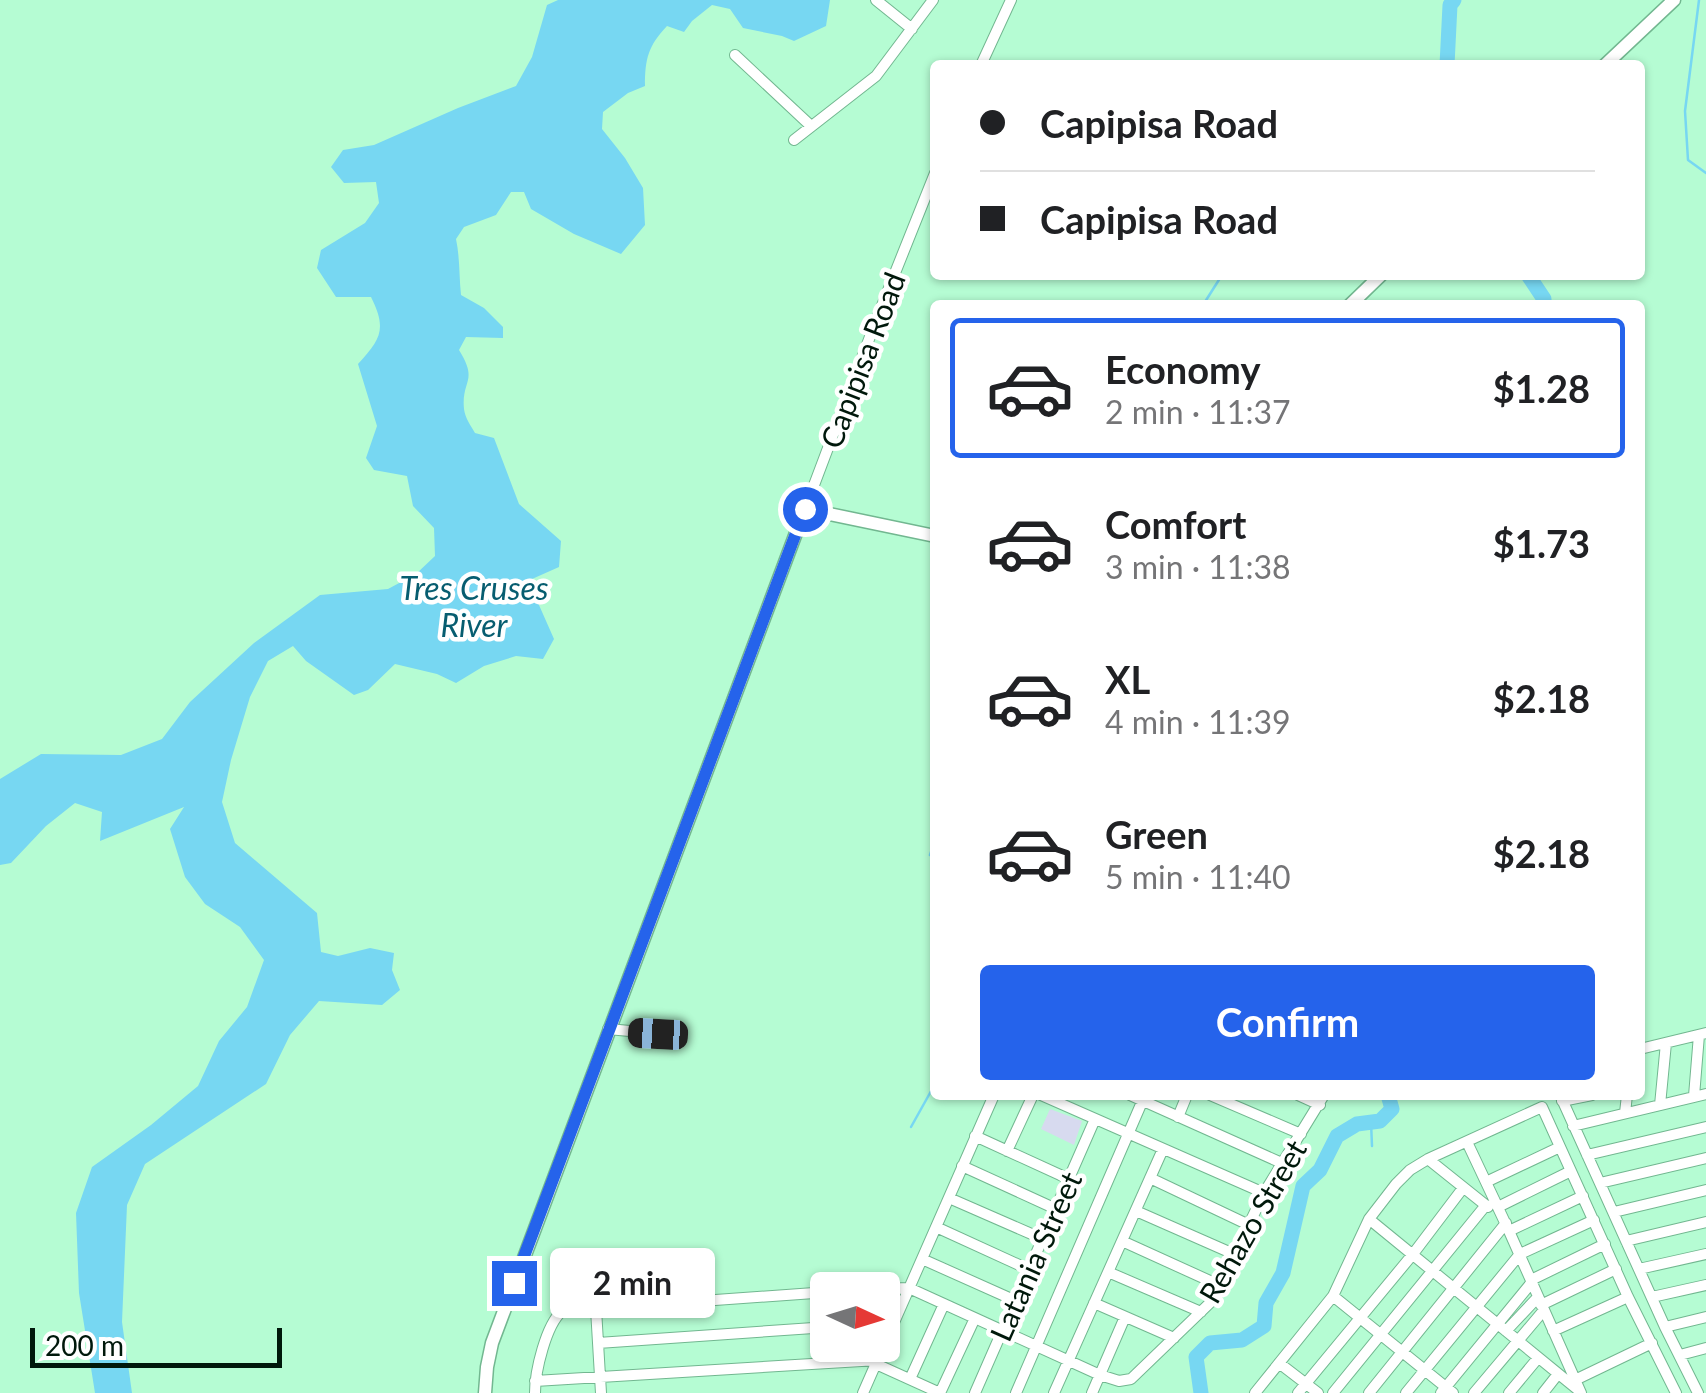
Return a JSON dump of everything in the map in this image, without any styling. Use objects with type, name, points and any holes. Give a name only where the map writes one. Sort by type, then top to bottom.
[{"type":"main road","points":[[1610,60],[1674,0]]},
{"type":"main road","points":[[1355,300],[1376,280]]},
{"type":"main road","points":[[805,509],[930,535]]},
{"type":"main road","name":"Capipisa Road","points":[[485,1393],[492,1343],[805,509]]},
{"type":"street","points":[[876,0],[912,29]]},
{"type":"street","points":[[794,140],[876,76],[933,0]]},
{"type":"street","points":[[983,60],[1011,0]]},
{"type":"street","points":[[734,55],[811,126]]},
{"type":"street","name":"Capipisa Road","points":[[805,509],[930,186]]},
{"type":"street","points":[[608,1029],[672,1035]]},
{"type":"street","points":[[1573,1126],[1700,1095],[1702,1034],[1645,1048]]},
{"type":"street","points":[[1660,1105],[1666,1043]]},
{"type":"street","points":[[900,1307],[992,1100]]},
{"type":"street","points":[[1007,1151],[1031,1100]]},
{"type":"street","points":[[1052,1100],[1264,1194]]},
{"type":"street","points":[[1016,1393],[1143,1100]]},
{"type":"street","points":[[1148,1100],[1284,1164]]},
{"type":"street","points":[[1178,1116],[1185,1100]]},
{"type":"street","points":[[1222,1100],[1302,1134]]},
{"type":"street","name":"Rehazo Street","points":[[1100,1375],[1119,1381],[1131,1379],[1201,1312],[1221,1286],[1264,1194],[1322,1100]]},
{"type":"street","points":[[1562,1100],[1665,1327],[1699,1386]]},
{"type":"street","points":[[1590,1122],[1592,1100]]},
{"type":"street","points":[[1625,1113],[1626,1100]]},
{"type":"street","points":[[1255,1393],[1333,1296],[1369,1219],[1410,1170],[1542,1107],[1674,1393]]},
{"type":"street","name":"Latania Street","points":[[976,1393],[1096,1119]]},
{"type":"street","points":[[1587,1155],[1706,1127]]},
{"type":"street","points":[[975,1136],[1069,1179]]},
{"type":"street","points":[[1466,1142],[1581,1393]]},
{"type":"street","points":[[1486,1182],[1560,1147]]},
{"type":"street","points":[[1054,1393],[1163,1149]]},
{"type":"street","points":[[1600,1183],[1706,1158]]},
{"type":"street","points":[[1428,1160],[1500,1216]]},
{"type":"street","points":[[962,1166],[1056,1209]]},
{"type":"street","points":[[1333,1393],[1434,1271],[1500,1216],[1571,1171]]},
{"type":"street","points":[[1150,1178],[1249,1224]]},
{"type":"street","points":[[1302,1388],[1463,1188]]},
{"type":"street","points":[[1614,1212],[1706,1190]]},
{"type":"street","points":[[1370,1393],[1454,1288],[1500,1216],[1582,1196]]},
{"type":"street","points":[[949,1198],[1043,1239]]},
{"type":"street","points":[[1136,1211],[1236,1255]]},
{"type":"street","points":[[1369,1219],[1581,1393]]},
{"type":"street","points":[[1406,1393],[1520,1254],[1594,1220]]},
{"type":"street","points":[[1626,1240],[1706,1222]]},
{"type":"street","points":[[936,1227],[1030,1270]]},
{"type":"street","points":[[1122,1242],[1221,1286]]},
{"type":"street","points":[[1333,1296],[1447,1391],[1502,1327],[1531,1281],[1604,1244]]},
{"type":"street","points":[[1639,1269],[1706,1254]]},
{"type":"street","points":[[922,1258],[1016,1301]]},
{"type":"street","points":[[1502,1327],[1541,1304],[1616,1270]]},
{"type":"street","points":[[1108,1272],[1201,1312]]},
{"type":"street","points":[[1652,1298],[1706,1284]]},
{"type":"street","points":[[900,1288],[908,1288],[1100,1375]]},
{"type":"street","points":[[810,1293],[562,1311],[538,1365],[535,1387],[600,1377],[824,1362]]},
{"type":"street","points":[[1552,1332],[1628,1296]]},
{"type":"street","points":[[1094,1303],[1174,1338]]},
{"type":"street","points":[[910,1380],[944,1304]]},
{"type":"street","points":[[1474,1393],[1518,1340],[1541,1304]]},
{"type":"street","points":[[596,1310],[602,1393]]},
{"type":"street","points":[[1092,1393],[1126,1317]]},
{"type":"street","points":[[1665,1327],[1706,1317]]},
{"type":"street","points":[[863,1393],[877,1362],[940,1393],[975,1318]]},
{"type":"street","points":[[598,1344],[810,1329]]},
{"type":"street","points":[[1575,1380],[1652,1343]]},
{"type":"street","points":[[1680,1354],[1706,1348]]},
{"type":"street","points":[[1509,1393],[1538,1358]]},
{"type":"street","points":[[1279,1363],[1302,1388],[1318,1393]]},
{"type":"street","points":[[1543,1393],[1558,1374]]},
{"type":"shaded area","points":[[1050,1109],[1082,1121],[1074,1145],[1041,1129]]},
{"type":"water","name":"Tres Cruses River","points":[[558,0],[830,0],[826,26],[794,41],[743,28],[730,9],[712,5],[684,32],[667,26],[661,33],[649,53],[645,86],[603,112],[602,129],[643,188],[645,225],[621,254],[574,234],[531,209],[524,192],[511,192],[496,215],[464,227],[456,239],[461,295],[484,308],[503,327],[503,338],[466,337],[459,350],[469,375],[465,412],[475,433],[494,438],[519,504],[561,541],[559,567],[532,579],[535,596],[554,639],[543,659],[516,656],[484,666],[456,683],[395,664],[368,690],[354,695],[306,661],[293,646],[268,661],[250,697],[222,802],[235,843],[317,913],[321,952],[338,956],[370,948],[394,953],[392,970],[400,990],[382,1005],[319,1001],[290,1035],[266,1084],[145,1164],[127,1205],[122,1322],[132,1393],[95,1393],[79,1293],[76,1213],[92,1167],[198,1086],[219,1041],[247,1007],[264,960],[240,927],[205,904],[185,877],[170,829],[184,807],[100,841],[102,812],[75,803],[46,826],[11,863],[0,865],[0,779],[41,754],[121,755],[162,739],[190,702],[254,643],[320,595],[388,589],[416,574],[435,556],[434,528],[413,506],[407,476],[374,470],[366,458],[377,426],[358,364],[376,340],[379,317],[371,297],[336,297],[317,268],[321,250],[365,223],[379,203],[376,182],[344,183],[331,167],[343,150],[374,145],[516,86],[532,57],[547,5]]},
{"type":"waterway","points":[[1447,60],[1450,5],[1454,0]]},
{"type":"waterway","points":[[1699,0],[1685,111],[1688,160],[1706,173]]},
{"type":"waterway","points":[[1206,300],[1219,280]]},
{"type":"waterway","points":[[1531,280],[1544,300]]},
{"type":"waterway","points":[[911,1127],[930,1093]]},
{"type":"waterway","points":[[1201,1393],[1196,1357],[1210,1343],[1242,1340],[1264,1326],[1266,1303],[1283,1273],[1303,1186],[1320,1170],[1337,1136],[1357,1124],[1380,1121],[1392,1109],[1389,1100]]},
{"type":"waterway","points":[[1371,1122],[1372,1146]]},
{"type":"route","points":[[514,1283],[805,509]]}]
